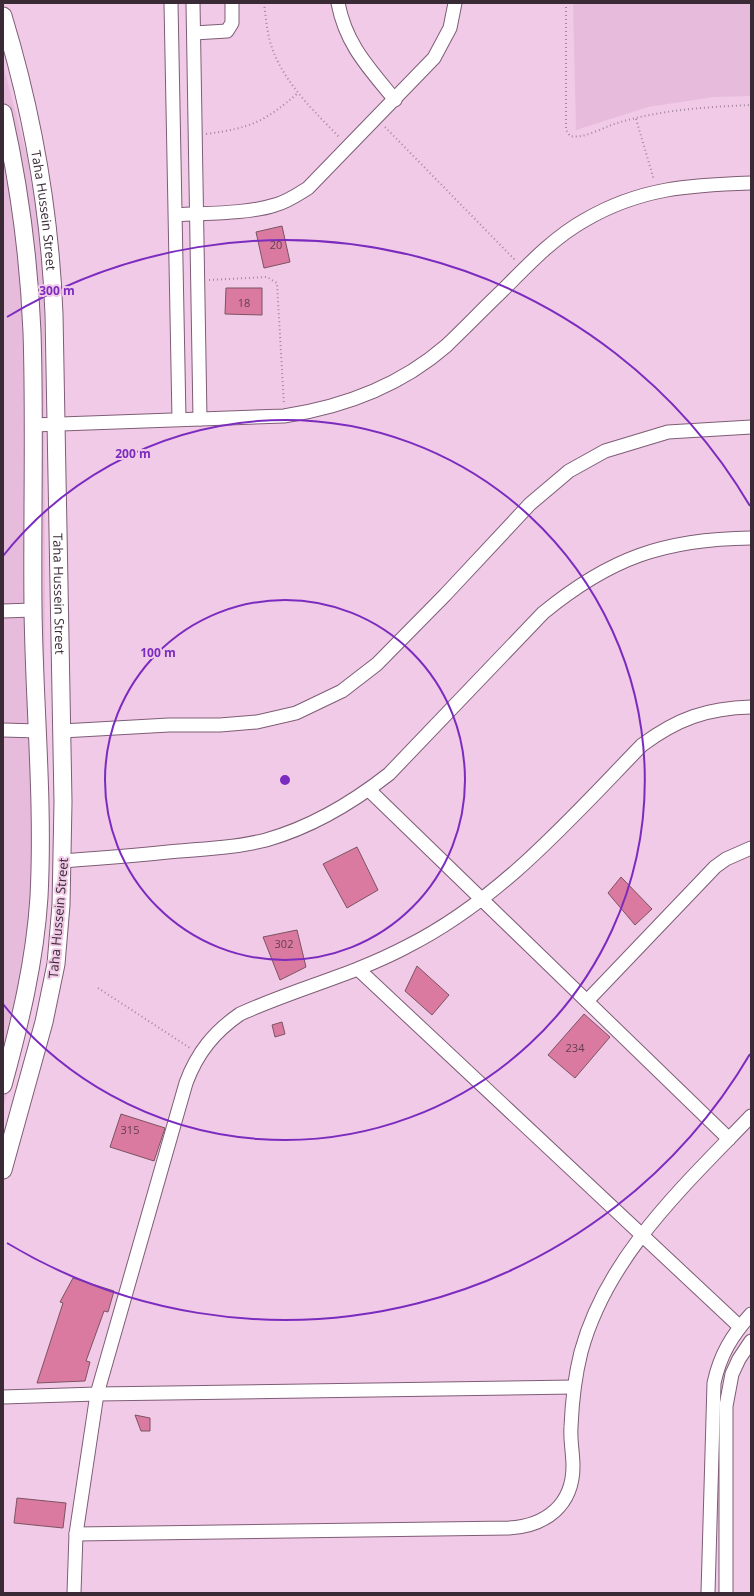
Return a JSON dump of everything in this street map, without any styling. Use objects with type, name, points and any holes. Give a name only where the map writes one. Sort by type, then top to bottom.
[{"type":"main road","name":"Taha Hussein Street","points":[[3,16],[26,98],[39,160],[47,214],[53,288],[62,731],[63,861],[59,934],[51,993],[37,1051],[3,1170]]},
{"type":"main road","name":"Taha Hussein Street","points":[[3,113],[20,205],[29,285],[32,332],[33,610],[41,806],[38,908],[28,985],[3,1085]]},
{"type":"street","points":[[171,3],[179,419]]},
{"type":"street","points":[[193,3],[200,419]]},
{"type":"street","points":[[194,33],[227,31],[232,24],[232,3]]},
{"type":"street","points":[[338,3],[341,19],[355,50],[395,100]]},
{"type":"street","points":[[176,215],[256,209],[274,206],[292,198],[308,188],[424,70],[443,43],[450,28],[455,3]]},
{"type":"street","points":[[33,425],[284,416],[318,411],[345,403],[398,379],[445,346],[557,239],[584,220],[607,208],[657,191],[696,185],[751,183]]},
{"type":"street","points":[[62,731],[169,724],[220,725],[257,722],[296,713],[342,691],[377,664],[530,504],[569,471],[605,451],[668,432],[751,427]]},
{"type":"street","points":[[63,861],[229,847],[266,840],[302,827],[323,817],[369,790],[389,774],[543,613],[570,591],[607,569],[632,557],[666,547],[701,540],[751,538]]},
{"type":"street","points":[[3,611],[33,610]]},
{"type":"street","points":[[74,1593],[76,1534],[97,1394],[186,1083],[199,1054],[210,1038],[224,1025],[240,1014],[359,970],[407,947],[447,924],[482,900],[520,869],[642,745],[659,732],[676,722],[696,715],[715,710],[751,707]]},
{"type":"street","points":[[3,730],[38,731]]},
{"type":"street","points":[[369,790],[730,1138]]},
{"type":"street","points":[[587,1001],[715,867],[726,859],[751,848]]},
{"type":"street","points":[[359,970],[739,1326]]},
{"type":"street","points":[[76,1534],[526,1527],[541,1522],[555,1512],[565,1499],[571,1484],[573,1467],[571,1429],[574,1387],[581,1352],[591,1321],[605,1290],[622,1262],[642,1235],[751,1116]]},
{"type":"street","points":[[708,1593],[714,1383],[718,1363],[724,1351],[739,1326],[751,1314]]},
{"type":"street","points":[[726,1593],[726,1406],[732,1374],[739,1359],[751,1341]]},
{"type":"street","points":[[3,1397],[97,1394],[574,1387]]},
{"type":"path","points":[[264,3],[273,48],[286,76],[298,93],[349,148]]},
{"type":"path","points":[[566,3],[566,130],[570,136],[577,137],[636,119],[667,112],[751,105]]},
{"type":"path","points":[[196,135],[232,131],[253,124],[273,114],[298,93]]},
{"type":"path","points":[[377,119],[523,270]]},
{"type":"path","points":[[636,119],[657,191]]},
{"type":"path","points":[[198,281],[267,277],[277,283],[284,416]]},
{"type":"path","points":[[98,988],[199,1054]]},
{"type":"shaded area","points":[[573,3],[751,3],[751,96],[714,97],[648,107],[576,130]]},
{"type":"shaded area","points":[[3,64],[27,156],[44,261],[45,608],[43,802],[14,1069],[3,1108]]},
{"type":"building","points":[[282,226],[290,262],[264,268],[256,232]]},
{"type":"building","points":[[226,288],[262,288],[262,315],[225,314]]},
{"type":"building","points":[[357,847],[378,890],[347,908],[323,864]]},
{"type":"building","points":[[621,877],[652,909],[635,925],[608,893]]},
{"type":"building","points":[[297,930],[306,967],[280,980],[263,937]]},
{"type":"building","points":[[417,966],[449,995],[432,1015],[405,991]]},
{"type":"building","points":[[584,1014],[610,1037],[575,1078],[548,1055]]},
{"type":"building","points":[[282,1022],[285,1034],[275,1037],[272,1025]]},
{"type":"building","points":[[121,1114],[165,1128],[154,1161],[110,1147]]},
{"type":"building","points":[[73,1278],[114,1291],[108,1312],[104,1311],[86,1361],[90,1362],[85,1381],[37,1383],[63,1303],[60,1302]]},
{"type":"building","points":[[135,1415],[150,1418],[150,1431],[141,1431]]},
{"type":"building","points":[[17,1498],[66,1503],[63,1528],[14,1523]]}]
